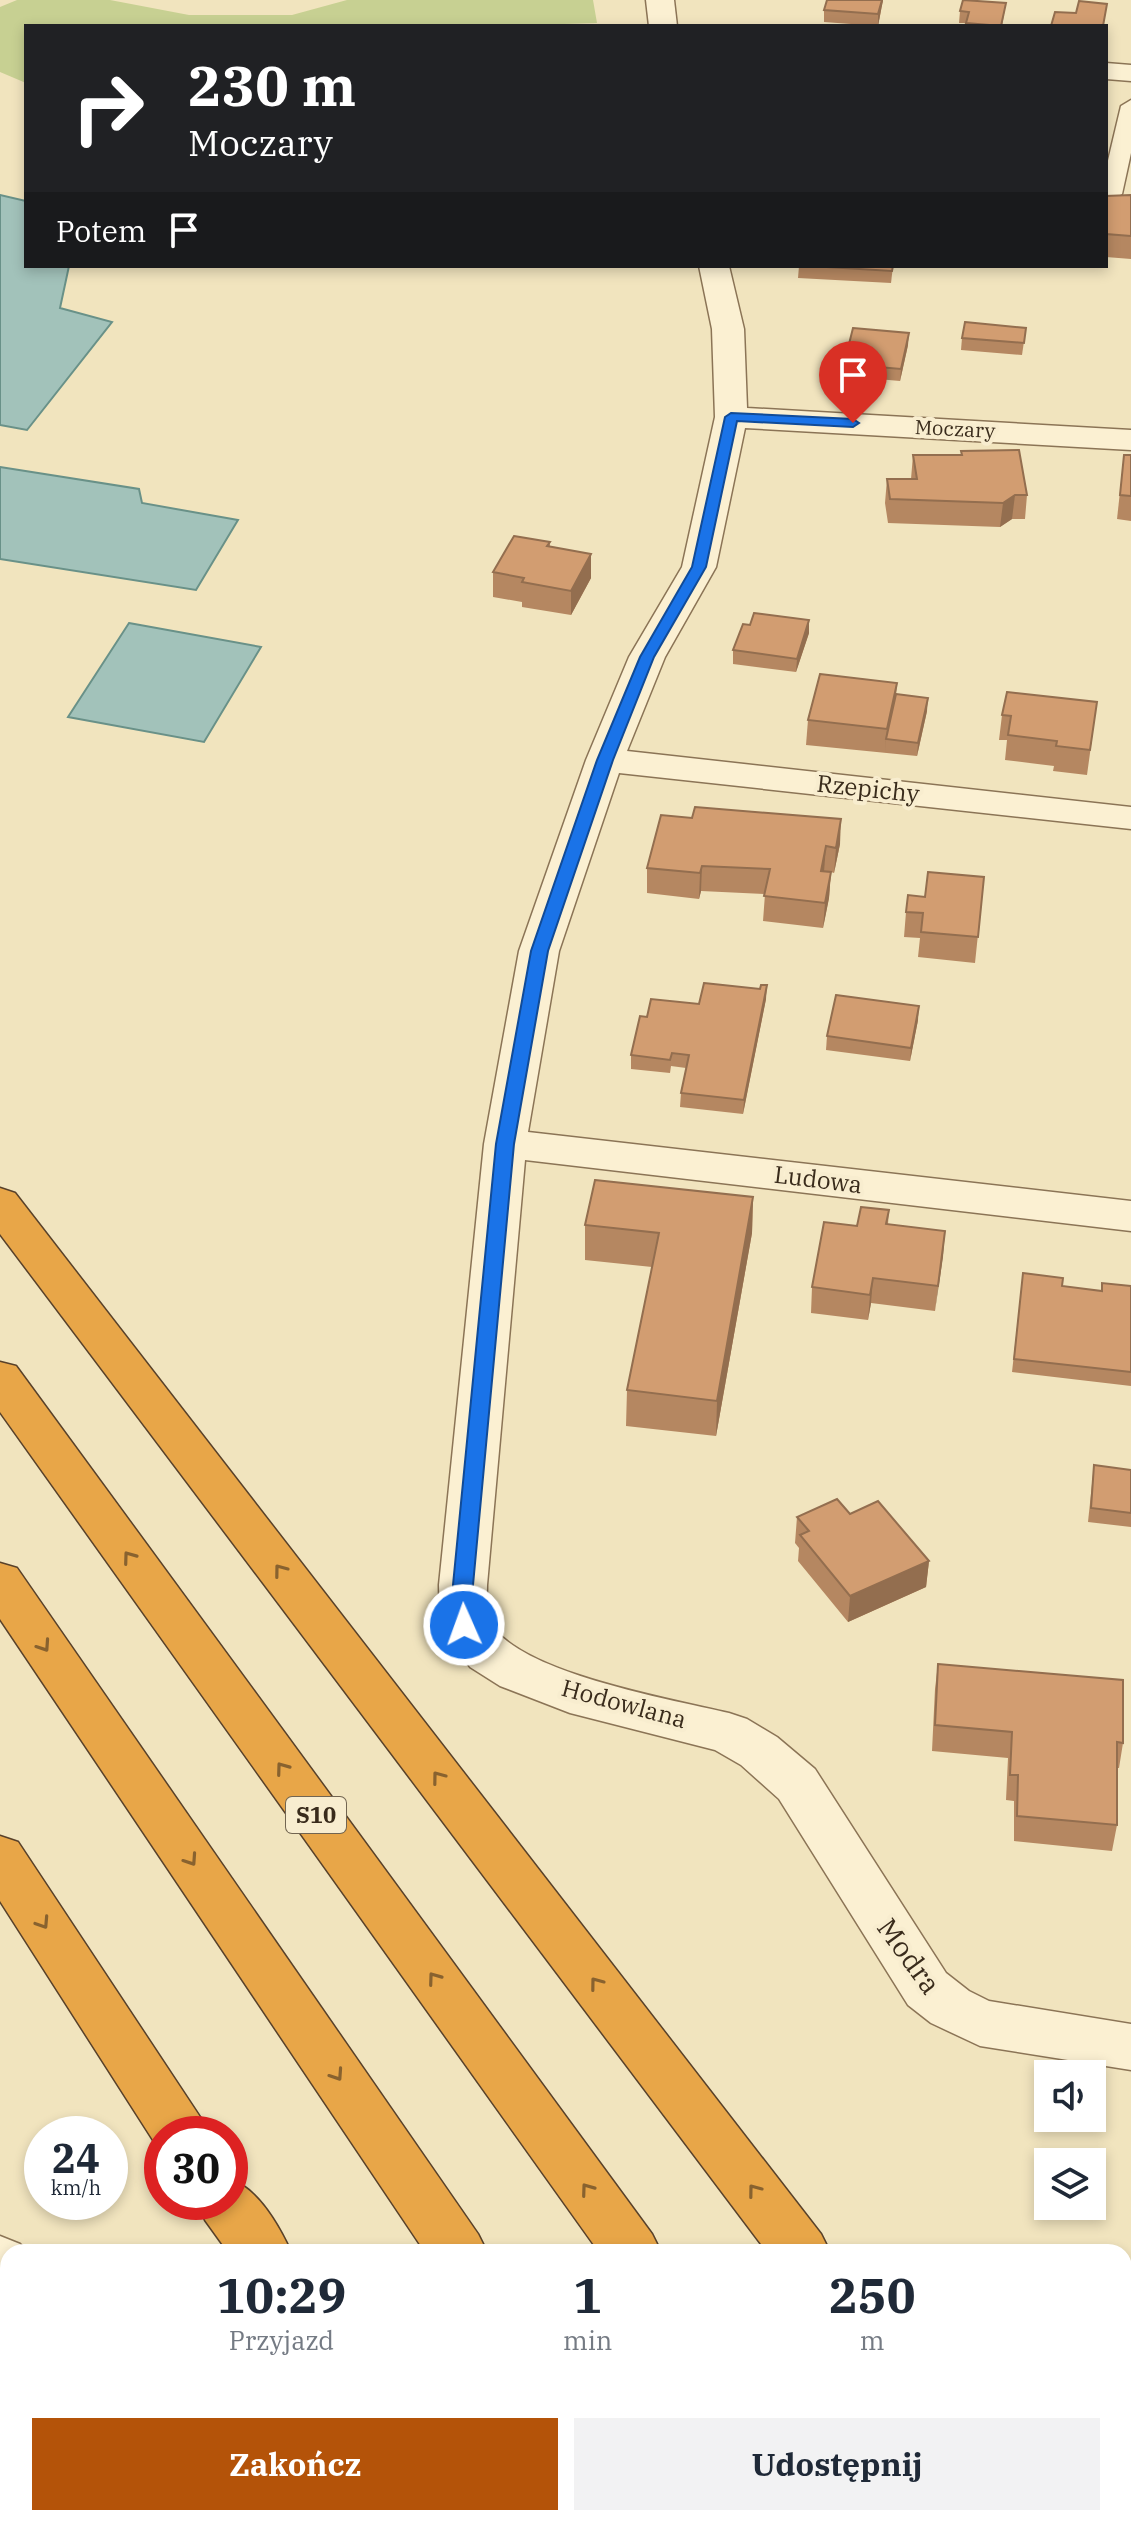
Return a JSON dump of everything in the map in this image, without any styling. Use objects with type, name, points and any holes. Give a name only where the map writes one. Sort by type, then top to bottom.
[{"type":"highway","points":[[0,1203],[795,2244]]},
{"type":"highway","name":"S10","points":[[0,1378],[626,2244]]},
{"type":"highway","points":[[0,1581],[453,2244]]},
{"type":"highway","points":[[0,1857],[168,2116]]},
{"type":"highway","points":[[238,2220],[256,2244]]},
{"type":"street","points":[[660,0],[663,24]]},
{"type":"street","points":[[1108,71],[1131,73]]},
{"type":"street","name":"Hodowlana","points":[[714,268],[728,329],[731,417],[699,567],[647,657],[605,760],[539,951],[505,1144],[463,1585],[464,1625],[487,1653],[518,1672],[588,1699],[729,1733],[759,1751],[797,1784]]},
{"type":"street","name":"Moczary","points":[[731,417],[1131,440]]},
{"type":"street","name":"Rzepichy","points":[[605,760],[1131,818]]},
{"type":"street","name":"Ludowa","points":[[505,1144],[1131,1216]]},
{"type":"street","name":"Modra","points":[[797,1784],[927,1989],[950,2007],[980,2023],[1131,2047]]},
{"type":"lane","points":[[1111,194],[1131,106]]},
{"type":"green space","points":[[17,0],[110,0],[189,15],[292,15],[347,0],[593,0],[597,23],[24,24],[24,82],[0,72],[0,7]]},
{"type":"water","points":[[0,195],[24,201],[24,268],[69,268],[60,308],[112,322],[27,430],[0,425]]},
{"type":"water","points":[[0,467],[139,489],[142,503],[238,520],[196,590],[0,559]]},
{"type":"water","points":[[129,623],[261,647],[204,742],[68,717]]},
{"type":"building","points":[[827,0],[882,0],[878,14],[824,10]]},
{"type":"building","points":[[963,0],[1006,3],[1001,24],[966,23],[969,12],[960,11]]},
{"type":"building","points":[[1079,1],[1107,4],[1103,24],[1052,24],[1055,12],[1076,13]]},
{"type":"building","points":[[1131,195],[1131,236],[1108,234],[1108,196]]},
{"type":"building","points":[[843,268],[893,268],[892,271]]},
{"type":"building","points":[[965,322],[1026,328],[1024,343],[962,338]]},
{"type":"building","points":[[853,328],[909,333],[901,369],[844,364]]},
{"type":"building","points":[[1019,450],[1027,495],[1015,495],[1003,503],[890,499],[887,479],[917,479],[913,455]]},
{"type":"building","points":[[1124,455],[1131,455],[1131,496],[1120,495]]},
{"type":"building","points":[[514,536],[591,554],[571,591],[522,582],[524,578],[493,572]]},
{"type":"building","points":[[754,613],[809,620],[797,659],[733,650],[743,624],[750,625]]},
{"type":"building","points":[[820,674],[897,683],[887,729],[808,720]]},
{"type":"building","points":[[1007,692],[1097,702],[1090,750],[1056,746],[1057,741],[1008,735],[1011,716],[1002,715]]},
{"type":"building","points":[[896,694],[928,698],[918,743],[886,739]]},
{"type":"building","points":[[695,807],[841,819],[836,848],[826,846],[821,871],[831,872],[825,903],[764,896],[770,869],[702,866],[700,873],[647,868],[661,815],[692,818]]},
{"type":"building","points":[[928,872],[984,877],[978,937],[921,932],[923,913],[906,912],[908,895],[925,897]]},
{"type":"building","points":[[704,983],[760,989],[761,985],[767,985],[744,1100],[681,1093],[689,1055],[672,1053],[670,1060],[631,1055],[640,1016],[647,1017],[651,999],[699,1004]]},
{"type":"building","points":[[836,995],[919,1006],[911,1048],[827,1036]]},
{"type":"building","points":[[595,1180],[753,1197],[717,1401],[627,1390],[659,1233],[585,1225]]},
{"type":"building","points":[[861,1207],[889,1210],[886,1224],[945,1231],[938,1286],[873,1278],[870,1295],[812,1287],[824,1222],[857,1226]]},
{"type":"building","points":[[1023,1273],[1063,1278],[1062,1286],[1102,1291],[1102,1283],[1131,1286],[1131,1372],[1014,1359]]},
{"type":"building","points":[[1094,1465],[1131,1470],[1131,1513],[1091,1508]]},
{"type":"building","points":[[837,1499],[850,1514],[878,1501],[929,1561],[850,1596],[800,1535],[809,1531],[797,1517]]},
{"type":"building","points":[[938,1664],[1123,1680],[1123,1743],[1117,1742],[1117,1825],[1017,1816],[1018,1775],[1010,1775],[1012,1732],[935,1725]]},
{"type":"route","points":[[464,1625],[463,1585],[505,1144],[539,951],[605,760],[647,657],[699,567],[731,417],[853,423]]}]
